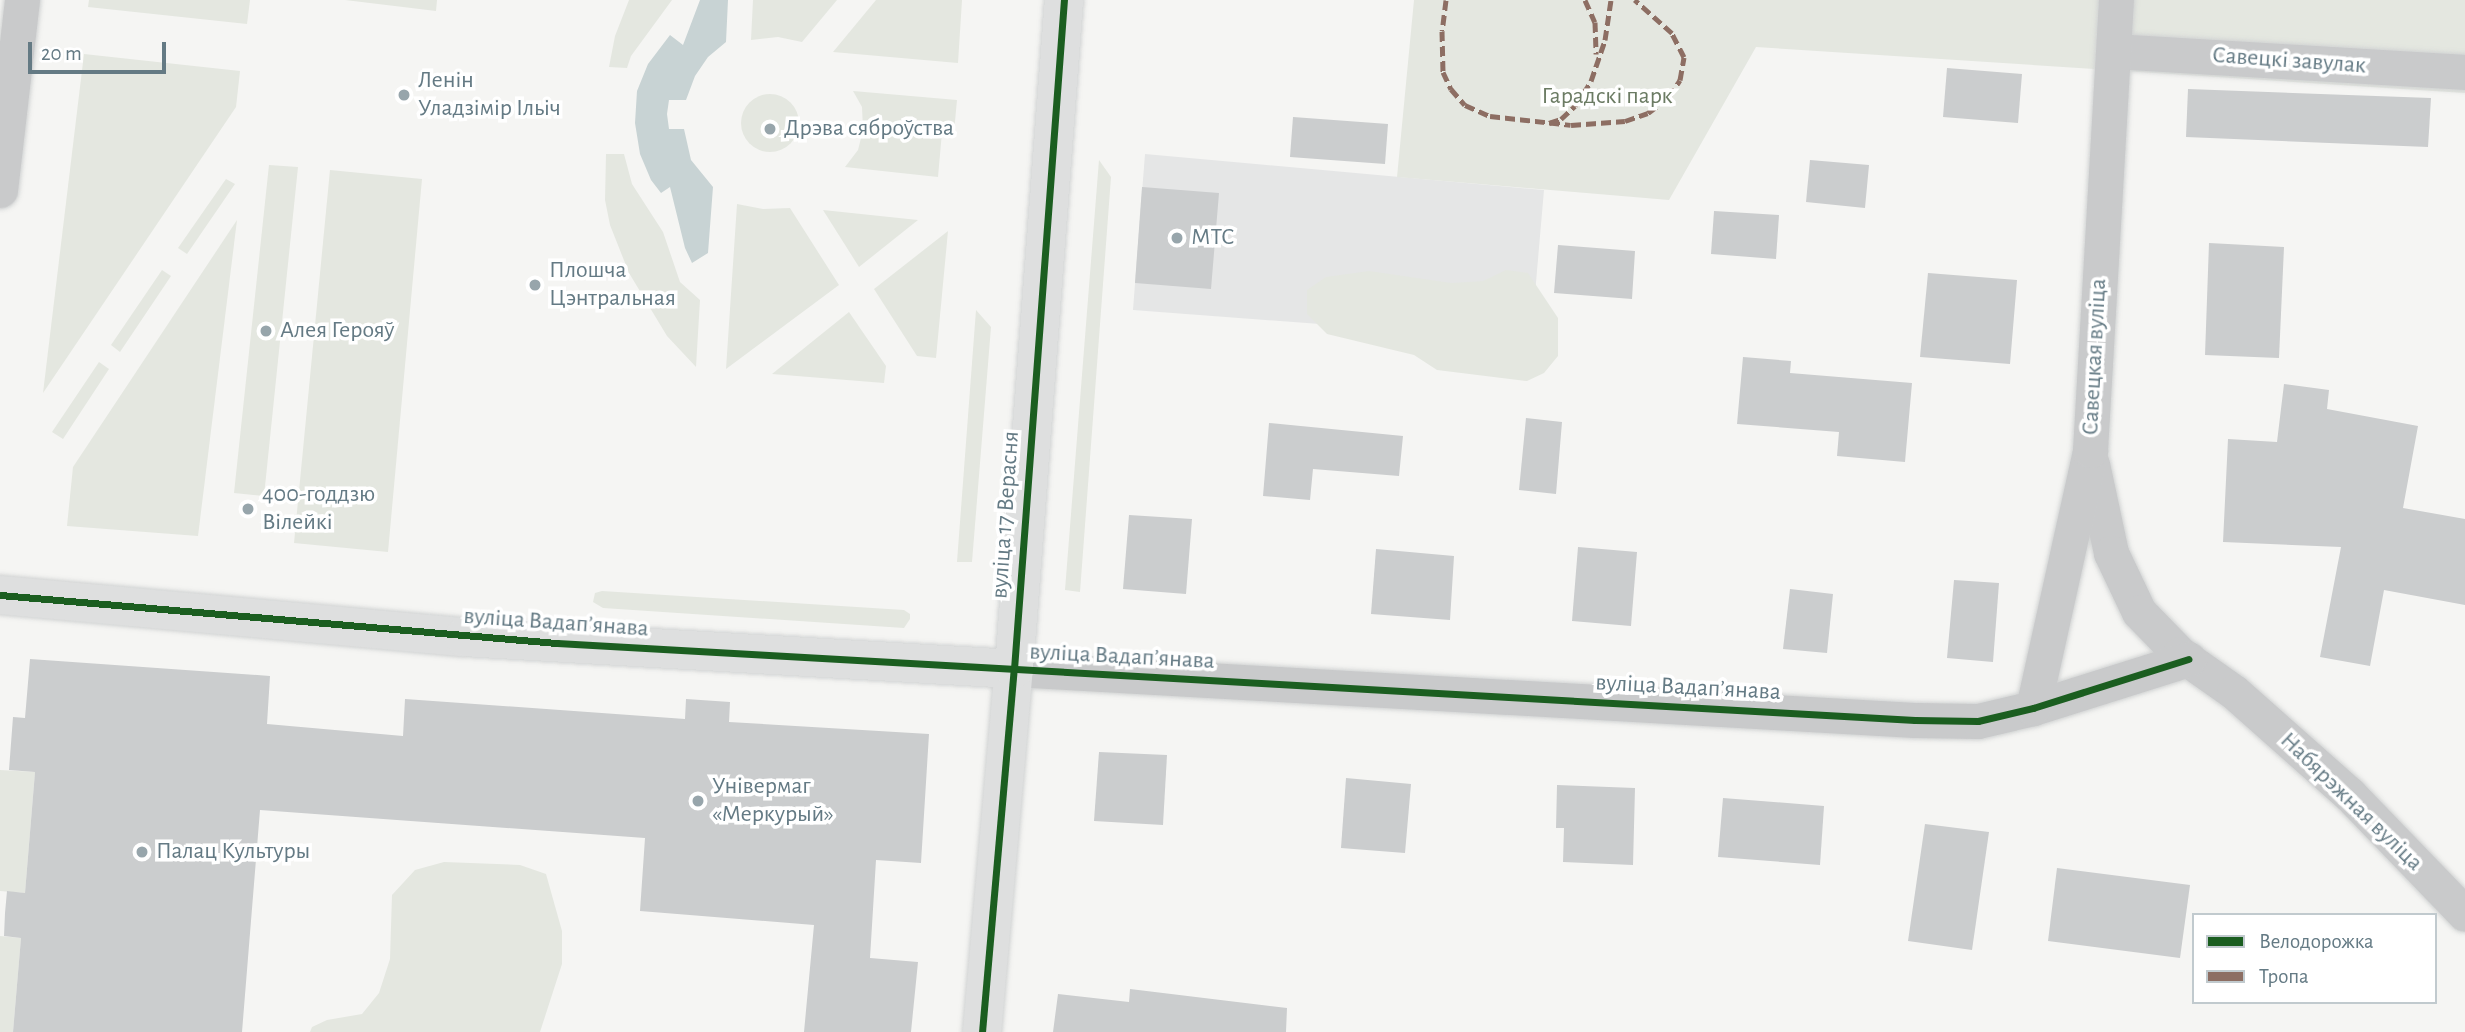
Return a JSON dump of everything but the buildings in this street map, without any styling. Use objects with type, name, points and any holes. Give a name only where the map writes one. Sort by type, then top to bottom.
[{"type":"street","points":[[0,190],[22,0]]},
{"type":"street","name":"вуліца 17 Верасня","points":[[982,1032],[1014,669],[1064,0]]},
{"type":"street","name":"Савецкая вуліца","points":[[2033,708],[2090,450],[2116,0]]},
{"type":"street","name":"Савецкі завулак","points":[[2114,51],[2465,72]]},
{"type":"street","name":"Набярэжная вуліца","points":[[2090,450],[2111,553],[2139,612],[2188,659],[2234,692],[2350,795],[2465,915]]},
{"type":"street","name":"вуліца Вадапʼянава","points":[[0,595],[464,637],[1915,720],[1978,721],[2033,708]]},
{"type":"street","points":[[2033,708],[2188,659]]},
{"type":"shaded area","points":[[700,0],[728,0],[726,42],[708,57],[695,76],[686,100],[669,100],[667,114],[669,129],[684,129],[691,160],[713,187],[708,253],[692,263],[685,248],[670,187],[661,193],[651,180],[640,154],[635,123],[637,91],[648,64],[670,35],[683,45]]},
{"type":"shaded area","points":[[1145,154],[1544,190],[1531,340],[1133,310]]},
{"type":"green space","points":[[89,0],[250,0],[247,24],[88,7]]},
{"type":"green space","points":[[345,0],[437,0],[436,11]]},
{"type":"green space","points":[[629,0],[672,0],[631,56],[627,68],[609,67],[615,36]]},
{"type":"green space","points":[[753,0],[837,0],[802,42],[778,37],[751,40]]},
{"type":"green space","points":[[876,0],[962,0],[958,63],[833,52]]},
{"type":"green space","name":"Гарадскі парк","points":[[1414,0],[2465,0],[2465,93],[1756,47],[1669,200],[1397,177]]},
{"type":"green space","points":[[84,54],[240,71],[236,107],[43,393]]},
{"type":"green space","points":[[853,91],[957,100],[954,132],[942,132],[938,177],[845,167],[858,150],[863,130],[862,107]]},
{"type":"green space","points":[[764,94],[776,94],[791,102],[799,117],[799,129],[791,144],[776,152],[764,152],[749,144],[741,129],[741,117],[749,102]]},
{"type":"green space","points":[[606,154],[624,154],[632,184],[663,232],[680,282],[700,300],[696,367],[667,336],[629,273],[610,225],[605,200]]},
{"type":"green space","points":[[1099,160],[1111,177],[1080,592],[1065,590]]},
{"type":"green space","points":[[269,165],[298,167],[264,496],[234,493]]},
{"type":"green space","points":[[330,170],[422,179],[388,552],[294,543]]},
{"type":"green space","points":[[226,179],[235,184],[187,254],[178,248]]},
{"type":"green space","points":[[737,204],[763,209],[790,208],[839,285],[726,369]]},
{"type":"green space","points":[[823,210],[918,220],[859,267]]},
{"type":"green space","points":[[237,220],[198,536],[67,526],[73,467]]},
{"type":"green space","points":[[948,231],[936,358],[917,356],[874,289]]},
{"type":"green space","points":[[162,270],[171,276],[120,352],[111,345]]},
{"type":"green space","points":[[1506,270],[1528,273],[1558,318],[1558,356],[1544,373],[1527,381],[1437,370],[1414,355],[1327,334],[1307,314],[1307,290],[1326,277],[1369,271],[1451,283],[1483,281]]},
{"type":"green space","points":[[976,310],[991,327],[972,562],[957,562]]},
{"type":"green space","points":[[849,312],[886,366],[884,383],[772,374]]},
{"type":"green space","points":[[99,362],[109,369],[63,439],[52,432]]},
{"type":"green space","points":[[602,591],[904,610],[910,614],[910,619],[904,628],[603,608],[593,602],[595,593]]},
{"type":"green space","points":[[0,770],[35,772],[25,893],[0,891]]},
{"type":"green space","points":[[444,862],[520,865],[546,874],[562,931],[562,964],[540,1032],[310,1032],[312,1027],[327,1020],[362,1014],[379,993],[390,959],[392,895],[415,870]]},
{"type":"green space","points":[[0,936],[21,938],[13,1032],[0,1032]]},
{"type":"marked path","points":[[1446,0],[1442,31],[1443,72],[1451,89],[1465,105],[1490,116],[1571,125],[1625,121],[1648,113],[1669,97],[1680,80],[1684,57],[1672,33],[1635,0]]},
{"type":"marked path","points":[[1585,0],[1595,22],[1596,54]]},
{"type":"marked path","points":[[1549,123],[1561,119],[1575,106],[1591,81],[1605,40],[1611,0]]},
{"type":"cycle path","points":[[982,1032],[1014,669],[1064,0]]},
{"type":"cycle path","points":[[0,595],[557,643],[1915,720],[1978,721],[2033,708],[2188,659]]},
{"type":"place","name":"Ленін Уладзімір Ільіч","points":[[404,95]]},
{"type":"place","name":"Дрэва сяброўства","points":[[770,129]]},
{"type":"place","name":"МТС","points":[[1177,238]]},
{"type":"place","name":"Плошча Цэнтральная","points":[[535,285]]},
{"type":"place","name":"Алея Герояў","points":[[266,331]]},
{"type":"place","name":"400-годдзю Вілейкі","points":[[248,509]]},
{"type":"place","name":"Універмаг «Меркурый»","points":[[698,801]]},
{"type":"place","name":"Палац Культуры","points":[[142,852]]}]
